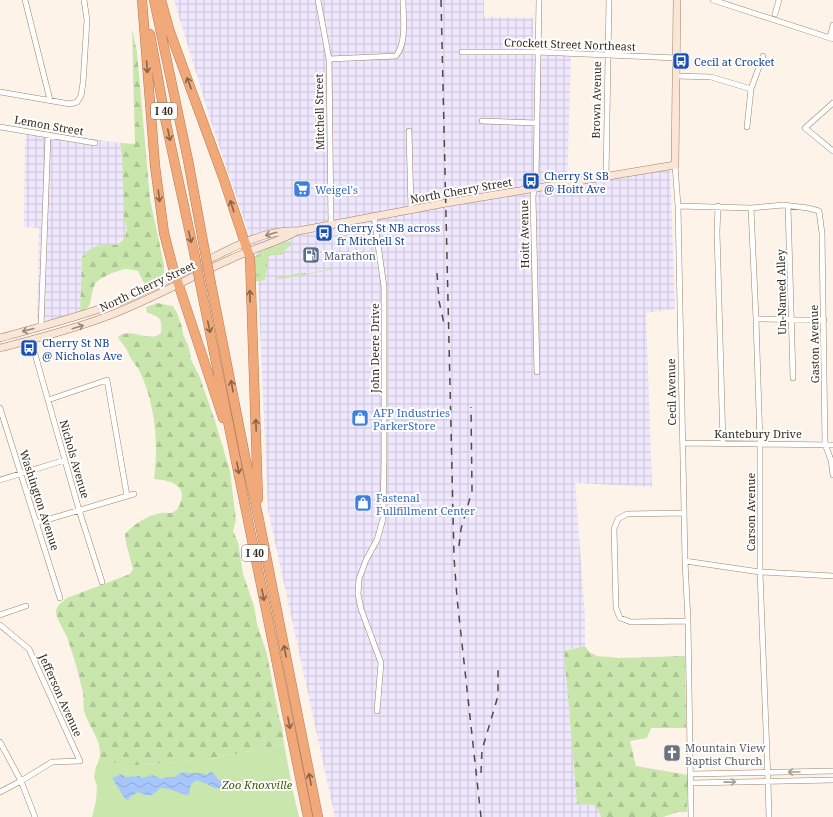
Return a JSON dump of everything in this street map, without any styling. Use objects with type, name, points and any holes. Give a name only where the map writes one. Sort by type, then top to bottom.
[{"type":"highway","name":"I 40","points":[[142,0],[308,817]]},
{"type":"highway","points":[[142,0],[156,172],[164,233],[177,280],[234,450]]},
{"type":"highway","name":"I 40","points":[[154,0],[188,160],[246,461],[318,817]]},
{"type":"highway","points":[[161,0],[170,32],[250,258],[259,520]]},
{"type":"street","points":[[25,0],[50,100]]},
{"type":"street","points":[[0,92],[70,104],[77,102],[81,96],[83,82],[87,20],[84,0]]},
{"type":"street","name":"Mitchell Street","points":[[318,0],[329,60],[331,224]]},
{"type":"street","points":[[329,60],[396,56],[401,51],[403,44],[403,0]]},
{"type":"street","name":"Hoitt Avenue","points":[[537,372],[534,189],[536,179],[539,0]]},
{"type":"street","name":"Brown Avenue","points":[[606,177],[609,0]]},
{"type":"street","name":"Cecil Avenue","points":[[677,0],[675,165],[678,206],[692,817]]},
{"type":"street","points":[[713,0],[831,38],[833,25]]},
{"type":"street","points":[[775,14],[778,0]]},
{"type":"street","name":"Crockett Street Northeast","points":[[462,52],[538,52],[677,58]]},
{"type":"street","points":[[747,128],[751,89],[763,56]]},
{"type":"street","points":[[677,76],[711,77],[751,89]]},
{"type":"street","points":[[833,103],[805,128],[833,151]]},
{"type":"street","points":[[482,122],[537,123]]},
{"type":"street","name":"Lemon Street","points":[[0,127],[95,143]]},
{"type":"street","points":[[408,131],[411,210]]},
{"type":"street","points":[[41,326],[48,135]]},
{"type":"street","name":"North Cherry Street","points":[[0,348],[67,330],[107,317],[177,280],[278,232],[287,230],[298,231],[374,216],[675,165]]},
{"type":"street","points":[[678,206],[751,208],[788,206]]},
{"type":"street","points":[[718,206],[717,232],[723,443]]},
{"type":"street","name":"Gaston Avenue","points":[[788,206],[808,208],[819,211],[822,233],[825,444],[831,460],[833,475]]},
{"type":"street","name":"Un-Named Alley","points":[[788,206],[790,319],[792,327],[791,354],[793,378]]},
{"type":"street","name":"Carson Avenue","points":[[751,208],[760,443],[760,572],[769,817]]},
{"type":"street","name":"John Deere Drive","points":[[374,216],[384,287],[383,519],[377,540],[366,560],[359,578],[358,594],[361,609],[382,663],[378,711]]},
{"type":"street","name":"North Cherry Street","points":[[0,338],[110,305],[177,280]]},
{"type":"street","points":[[756,319],[824,320]]},
{"type":"street","name":"Nichols Avenue","points":[[31,340],[79,510],[102,582]]},
{"type":"street","points":[[48,400],[107,380],[127,496]]},
{"type":"street","name":"Washington Avenue","points":[[0,408],[60,598]]},
{"type":"street","name":"Kantebury Drive","points":[[683,443],[833,445]]},
{"type":"street","points":[[0,480],[65,460]]},
{"type":"street","points":[[36,522],[134,494]]},
{"type":"street","points":[[684,513],[627,514],[618,519],[614,528],[616,608],[620,618],[631,622],[688,621]]},
{"type":"street","points":[[685,561],[760,572],[833,576]]},
{"type":"street","points":[[0,615],[26,606]]},
{"type":"street","name":"Jefferson Avenue","points":[[0,625],[29,649],[80,761],[52,762],[21,781]]},
{"type":"street","points":[[0,742],[21,781],[35,817]]},
{"type":"street","points":[[814,771],[814,780]]},
{"type":"street","points":[[691,774],[833,771]]},
{"type":"street","points":[[691,783],[833,780]]},
{"type":"street","points":[[0,792],[21,781]]},
{"type":"shaded area","points":[[174,0],[484,0],[484,17],[533,18],[533,55],[571,55],[567,186],[670,168],[675,309],[646,313],[652,487],[575,483],[585,616],[585,646],[564,651],[577,804],[596,805],[601,817],[335,817],[268,510],[257,258],[212,125]]},
{"type":"shaded area","points":[[28,129],[120,143],[122,159],[124,220],[127,224],[125,237],[115,245],[103,245],[82,256],[80,312],[50,320],[46,320],[44,317],[37,319],[39,228],[24,227],[25,143]]},
{"type":"green space","points":[[132,29],[137,52],[150,199],[164,265],[164,273],[153,282],[145,285],[138,271],[125,269],[100,279],[93,288],[90,304],[85,310],[80,312],[82,257],[86,252],[95,247],[101,245],[114,245],[121,242],[124,239],[127,227],[124,220],[120,143],[135,144]]},
{"type":"green space","points":[[324,238],[333,274],[331,270],[275,280],[275,278],[299,273],[310,273],[331,269]]},
{"type":"green space","points":[[289,241],[292,244],[284,251],[283,254],[269,256],[265,280],[253,282],[253,266],[257,254]]},
{"type":"green space","points":[[157,303],[173,306],[177,313],[189,348],[191,360],[199,375],[215,421],[230,471],[236,520],[233,531],[238,542],[243,574],[254,606],[257,624],[267,654],[284,744],[206,760],[129,766],[99,760],[100,753],[98,741],[84,711],[83,693],[74,659],[56,610],[58,606],[67,598],[130,574],[133,569],[125,534],[137,523],[147,518],[157,514],[174,512],[180,504],[182,496],[181,491],[176,485],[163,480],[154,479],[156,438],[149,396],[139,370],[118,337],[128,333],[151,337],[161,333],[161,321],[157,317],[147,312],[146,307]]},
{"type":"green space","points":[[585,646],[589,652],[597,656],[619,658],[685,656],[686,728],[651,728],[647,738],[630,741],[636,766],[688,775],[687,812],[678,812],[663,817],[601,817],[596,805],[577,804],[564,651]]},
{"type":"green space","name":"Zoo Knoxville","points":[[284,744],[299,817],[92,817],[96,801],[97,786],[94,777],[99,760],[129,766],[206,760]]},
{"type":"water","points":[[211,771],[219,780],[223,782],[220,789],[197,780],[191,784],[189,794],[186,795],[169,789],[160,788],[152,795],[145,795],[138,792],[128,800],[125,799],[112,778],[122,774],[125,777],[139,776],[142,778],[152,775],[162,779],[165,777],[174,777],[183,772],[201,773],[207,775]]},
{"type":"railway","points":[[441,0],[454,557],[457,598],[481,817]]},
{"type":"railway","points":[[437,273],[439,301],[445,328]]},
{"type":"railway","points":[[459,546],[461,529],[472,491],[471,407]]},
{"type":"railway","points":[[481,773],[482,750],[498,696],[498,668]]},
{"type":"place","name":"Cecil at Crocket","points":[[681,61]]},
{"type":"place","name":"Cherry St SB @ Hoitt Ave","points":[[531,181]]},
{"type":"place","name":"Weigel's","points":[[302,189]]},
{"type":"place","name":"Cherry St NB across fr Mitchell St","points":[[324,233]]},
{"type":"place","name":"Marathon","points":[[311,255]]},
{"type":"place","name":"Cherry St NB @ Nicholas Ave","points":[[29,348]]},
{"type":"place","name":"AFP Industries ParkerStore","points":[[360,418]]},
{"type":"place","name":"Fastenal Fullfillment Center","points":[[363,503]]},
{"type":"place","name":"Mountain View Baptist Church","points":[[672,753]]}]
